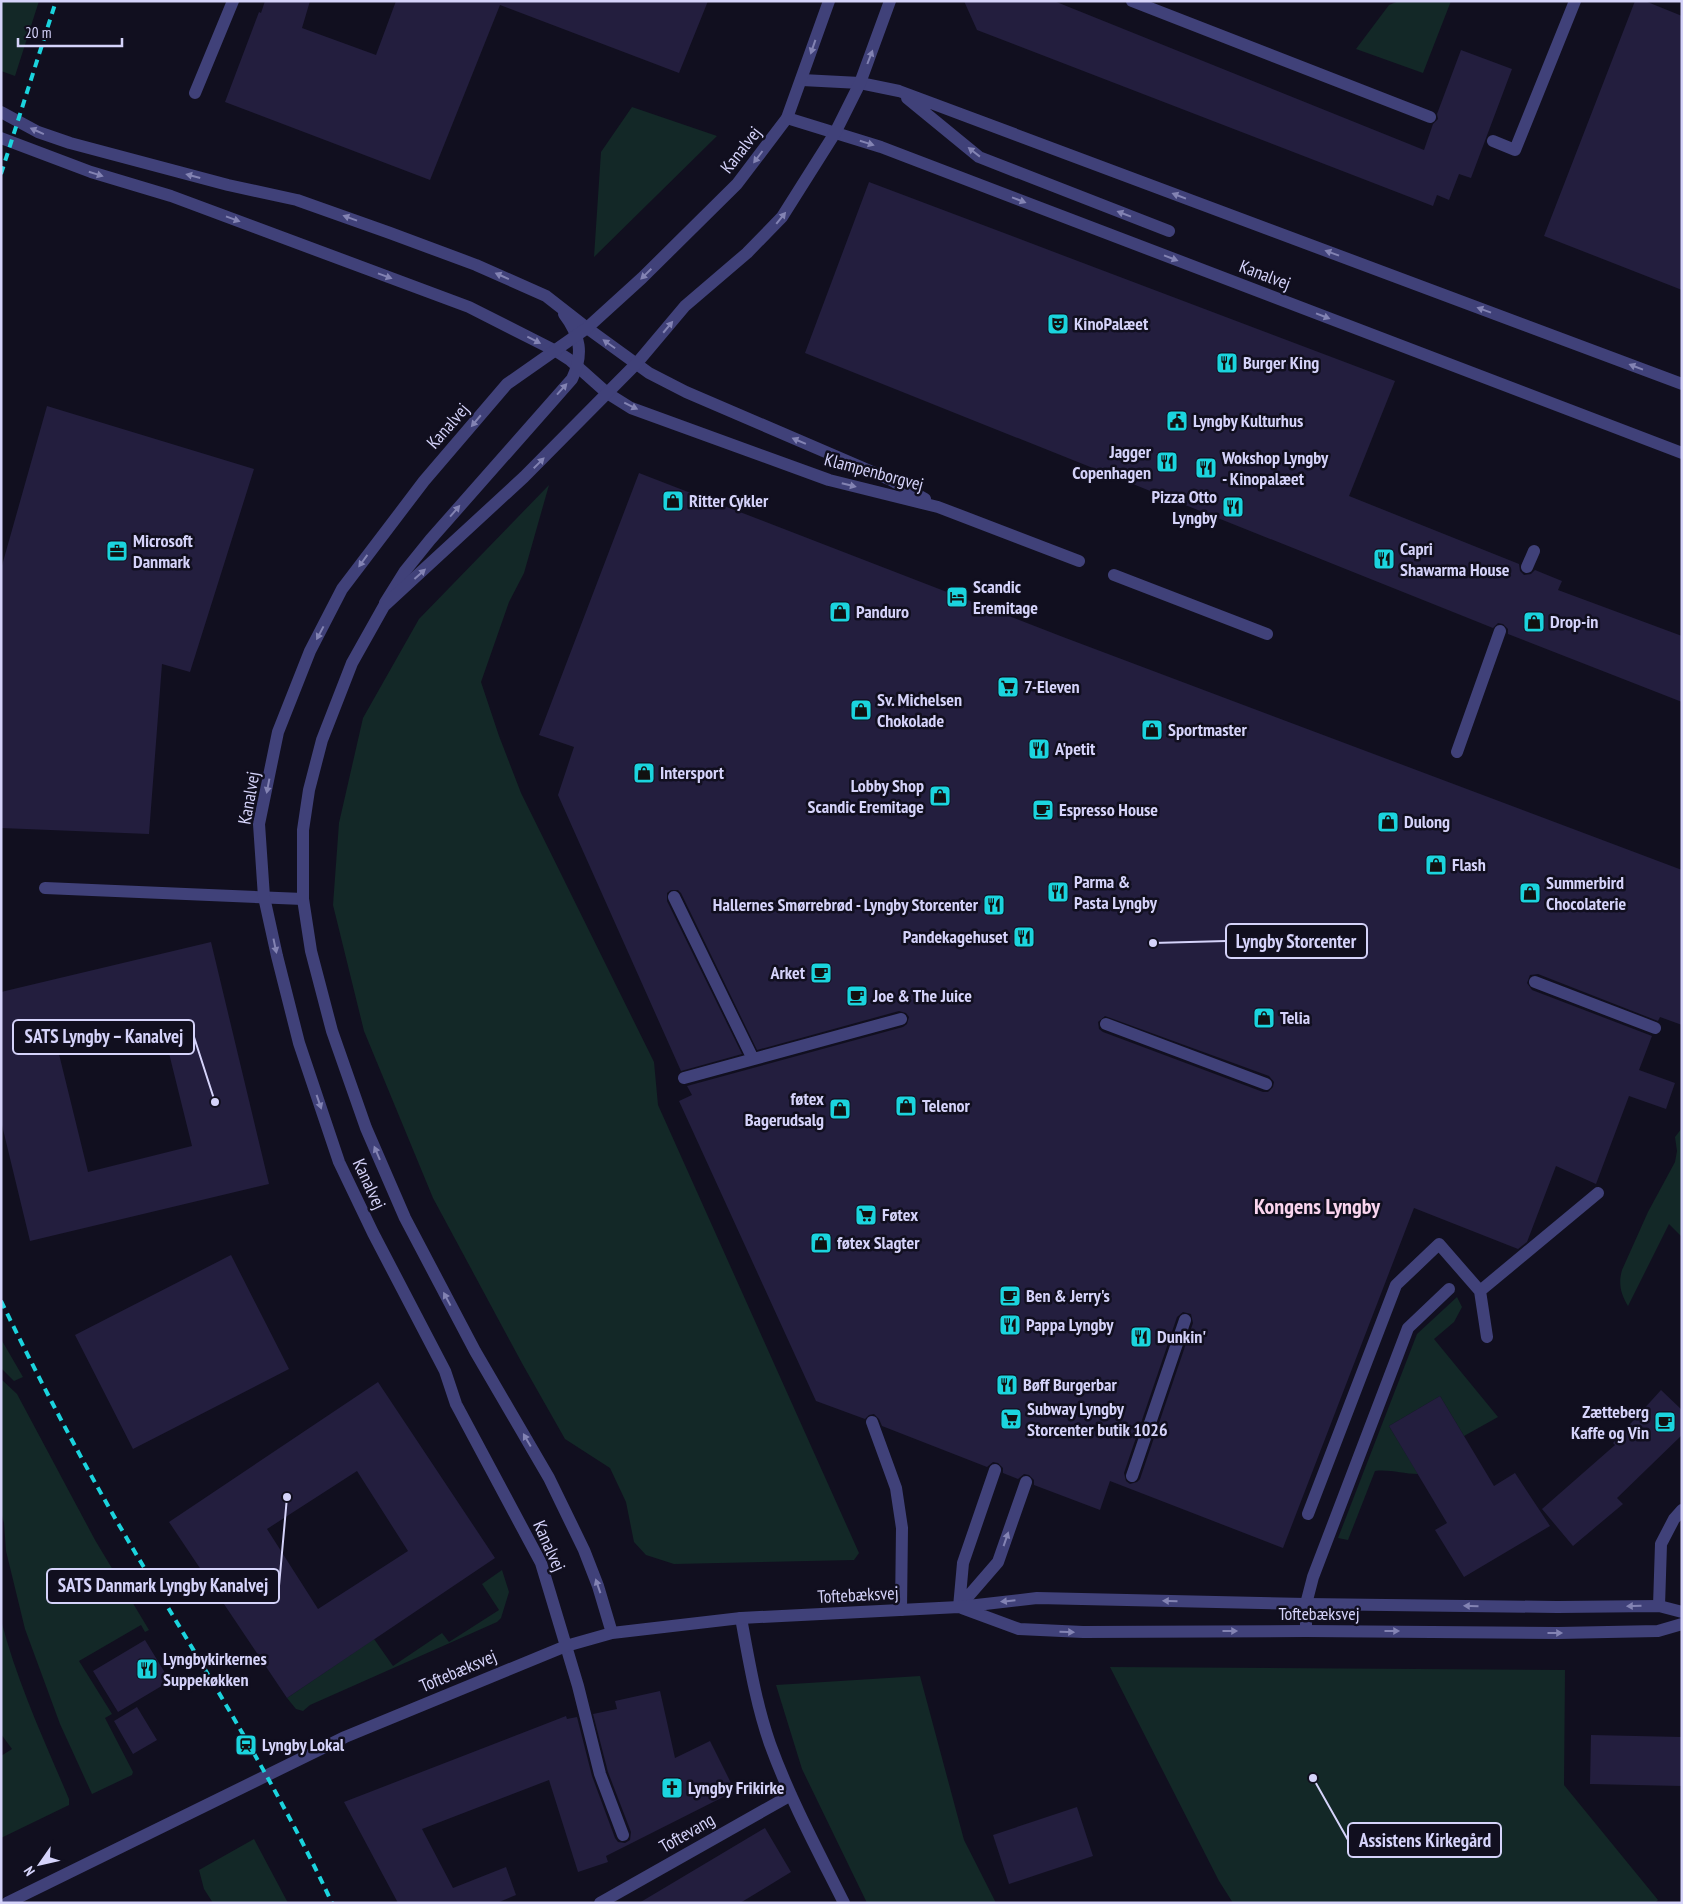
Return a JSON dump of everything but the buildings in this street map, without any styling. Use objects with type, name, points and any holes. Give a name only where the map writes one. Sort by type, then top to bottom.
[{"type":"street","points":[[195,93],[233,1]]},
{"type":"street","name":"Kanalvej","points":[[623,1835],[600,1774],[578,1686],[541,1563],[456,1404],[445,1371],[373,1233],[339,1162],[299,1043],[277,956],[264,897],[259,824],[278,732],[310,651],[342,589],[424,481],[507,384],[582,332],[642,278],[737,184],[787,118],[829,1]]},
{"type":"street","name":"Kanalvej","points":[[612,1633],[591,1568],[549,1478],[476,1351],[409,1226],[370,1138],[324,1008],[303,899],[303,830],[309,790],[322,740],[352,663],[384,606],[434,562],[524,477],[636,364],[685,306],[747,253],[782,217],[835,133],[860,83],[890,1]]},
{"type":"street","points":[[1132,1],[1430,117]]},
{"type":"street","points":[[1493,142],[1514,150],[1575,1]]},
{"type":"street","points":[[802,80],[860,83],[899,91],[1682,384]]},
{"type":"street","points":[[899,91],[979,157],[1169,231]]},
{"type":"street","name":"Klampenborgvej","points":[[1,112],[38,132],[70,143],[228,185],[297,200],[476,265],[546,296],[582,332],[649,373],[686,392],[891,480],[938,507]]},
{"type":"street","name":"Kanalvej","points":[[787,118],[881,147],[1682,453]]},
{"type":"street","name":"Klampenborgvej","points":[[1,138],[90,172],[171,196],[469,307],[556,351],[578,367],[607,393],[631,408],[829,480],[938,507]]},
{"type":"street","points":[[384,606],[405,571],[430,540],[572,379],[578,367],[582,332]]},
{"type":"street","points":[[938,507],[1079,561]]},
{"type":"street","points":[[1527,567],[1534,551]]},
{"type":"street","points":[[1114,574],[1267,634]]},
{"type":"street","points":[[1457,752],[1500,631]]},
{"type":"street","points":[[45,888],[303,899]]},
{"type":"street","points":[[674,897],[753,1059]]},
{"type":"street","points":[[1535,982],[1655,1028]]},
{"type":"street","points":[[684,1078],[901,1019]]},
{"type":"street","points":[[1106,1024],[1266,1084]]},
{"type":"street","points":[[1480,1291],[1598,1192]]},
{"type":"street","points":[[1308,1514],[1396,1285],[1439,1244],[1480,1291],[1487,1337]]},
{"type":"street","points":[[1306,1631],[1306,1604],[1313,1577],[1408,1328],[1449,1289]]},
{"type":"street","points":[[1132,1476],[1185,1320]]},
{"type":"street","points":[[872,1422],[896,1488],[902,1528],[901,1610]]},
{"type":"street","points":[[960,1607],[963,1562],[995,1470]]},
{"type":"street","points":[[960,1607],[998,1562],[1026,1482]]},
{"type":"street","points":[[1659,1606],[1661,1544],[1674,1519],[1682,1510]]},
{"type":"street","name":"Toftebæksvej","points":[[7,1903],[345,1737],[566,1646],[612,1633],[741,1618],[960,1607],[1037,1598],[1306,1604],[1557,1607],[1659,1606],[1682,1612]]},
{"type":"street","name":"Toftebæksvej","points":[[960,1607],[1019,1629],[1036,1631],[1567,1633],[1658,1631],[1682,1624]]},
{"type":"street","points":[[741,1618],[756,1696],[770,1744],[791,1795],[844,1903]]},
{"type":"street","name":"Toftevang","points":[[600,1903],[791,1795]]},
{"type":"green space","points":[[1,1],[39,1],[15,76],[1,71]]},
{"type":"green space","points":[[1399,1],[1451,1],[1423,73],[1356,49],[1389,5]]},
{"type":"green space","points":[[632,107],[717,136],[594,257],[601,152]]},
{"type":"green space","points":[[549,485],[524,573],[509,602],[481,682],[521,793],[654,1062],[658,1105],[859,1553],[854,1560],[674,1564],[646,1555],[634,1542],[626,1502],[610,1468],[565,1439],[433,1198],[364,1031],[333,905],[339,823],[363,718],[419,619]]},
{"type":"green space","points":[[1682,1128],[1682,1237],[1669,1224],[1628,1306],[1621,1289],[1622,1270],[1648,1212],[1675,1162],[1677,1151],[1675,1137]]},
{"type":"green space","points":[[1457,1297],[1462,1307],[1454,1322],[1434,1339],[1498,1417],[1464,1436],[1440,1396],[1389,1426],[1418,1474],[1375,1471],[1348,1540],[1338,1538],[1417,1334]]},
{"type":"green space","points":[[1,1339],[23,1377],[14,1381],[1,1368]]},
{"type":"green space","points":[[1,1379],[17,1394],[95,1540],[149,1630],[145,1632],[141,1625],[79,1661],[112,1714],[105,1718],[133,1772],[132,1775],[92,1794],[60,1724],[25,1629],[6,1551],[4,1523],[1,1512]]},
{"type":"green space","points":[[502,1570],[509,1592],[501,1618],[497,1622],[310,1705],[303,1711],[296,1709],[287,1698],[374,1639],[393,1666],[442,1633],[449,1642],[499,1610],[482,1584]]},
{"type":"green space","points":[[1,1620],[23,1688],[69,1799],[69,1805],[1,1838],[1,1756],[12,1749],[1,1734]]},
{"type":"green space","points":[[1110,1667],[1565,1670],[1564,1785],[1658,1900],[1655,1903],[1233,1903],[1219,1881]]},
{"type":"green space","points":[[920,1676],[964,1840],[996,1903],[867,1903],[802,1769],[776,1685]]},
{"type":"green space","points":[[254,1839],[288,1903],[213,1903],[204,1889],[199,1870]]},
{"type":"railway","points":[[1,174],[56,1]]},
{"type":"railway","points":[[1,1301],[88,1470],[257,1759],[332,1903]]},
{"type":"place","name":"KinoPalæet","points":[[1058,324]]},
{"type":"place","name":"Burger King","points":[[1227,363]]},
{"type":"place","name":"Lyngby Kulturhus","points":[[1177,421]]},
{"type":"place","name":"Jagger Copenhagen","points":[[1167,462]]},
{"type":"place","name":"Wokshop Lyngby - Kinopalæet","points":[[1206,468]]},
{"type":"place","name":"Ritter Cykler","points":[[673,501]]},
{"type":"place","name":"Pizza Otto Lyngby","points":[[1233,507]]},
{"type":"place","name":"Microsoft Danmark","points":[[117,551]]},
{"type":"place","name":"Capri Shawarma House","points":[[1384,559]]},
{"type":"place","name":"Scandic Eremitage","points":[[957,597]]},
{"type":"place","name":"Panduro","points":[[840,612]]},
{"type":"place","name":"Drop-in","points":[[1534,622]]},
{"type":"place","name":"7-Eleven","points":[[1008,687]]},
{"type":"place","name":"Sv. Michelsen Chokolade","points":[[861,710]]},
{"type":"place","name":"Sportmaster","points":[[1152,730]]},
{"type":"place","name":"A'petit","points":[[1039,749]]},
{"type":"place","name":"Intersport","points":[[644,773]]},
{"type":"place","name":"Lobby Shop Scandic Eremitage","points":[[940,796]]},
{"type":"place","name":"Espresso House","points":[[1043,810]]},
{"type":"place","name":"Dulong","points":[[1388,822]]},
{"type":"place","name":"Flash","points":[[1436,865]]},
{"type":"place","name":"Parma & Pasta Lyngby","points":[[1058,892]]},
{"type":"place","name":"Summerbird Chocolaterie","points":[[1530,893]]},
{"type":"place","name":"Hallernes Smørrebrød - Lyngby Storcenter","points":[[994,905]]},
{"type":"place","name":"Pandekagehuset","points":[[1024,937]]},
{"type":"place","name":"Lyngby Storcenter","points":[[1153,943]]},
{"type":"place","name":"Arket","points":[[821,973]]},
{"type":"place","name":"Joe & The Juice","points":[[857,996]]},
{"type":"place","name":"Telia","points":[[1264,1018]]},
{"type":"place","name":"SATS Lyngby – Kanalvej","points":[[215,1102]]},
{"type":"place","name":"Telenor","points":[[906,1106]]},
{"type":"place","name":"føtex Bagerudsalg","points":[[840,1109]]},
{"type":"place","name":"Føtex","points":[[866,1215]]},
{"type":"place","name":"føtex Slagter","points":[[821,1243]]},
{"type":"place","name":"Ben & Jerry's","points":[[1010,1296]]},
{"type":"place","name":"Pappa Lyngby","points":[[1010,1325]]},
{"type":"place","name":"Dunkin'","points":[[1141,1337]]},
{"type":"place","name":"Bøff Burgerbar","points":[[1007,1385]]},
{"type":"place","name":"Subway Lyngby Storcenter butik 1026","points":[[1011,1419]]},
{"type":"place","name":"Zætteberg Kaffe og Vin","points":[[1665,1422]]},
{"type":"place","name":"SATS Danmark Lyngby Kanalvej","points":[[287,1497]]},
{"type":"place","name":"Lyngbykirkernes Suppekøkken","points":[[147,1669]]},
{"type":"place","name":"Lyngby Lokal","points":[[246,1745]]},
{"type":"place","name":"Assistens Kirkegård","points":[[1313,1778]]},
{"type":"place","name":"Lyngby Frikirke","points":[[672,1788]]},
{"type":"district","name":"Kongens Lyngby","points":[[1317,1206]]}]
